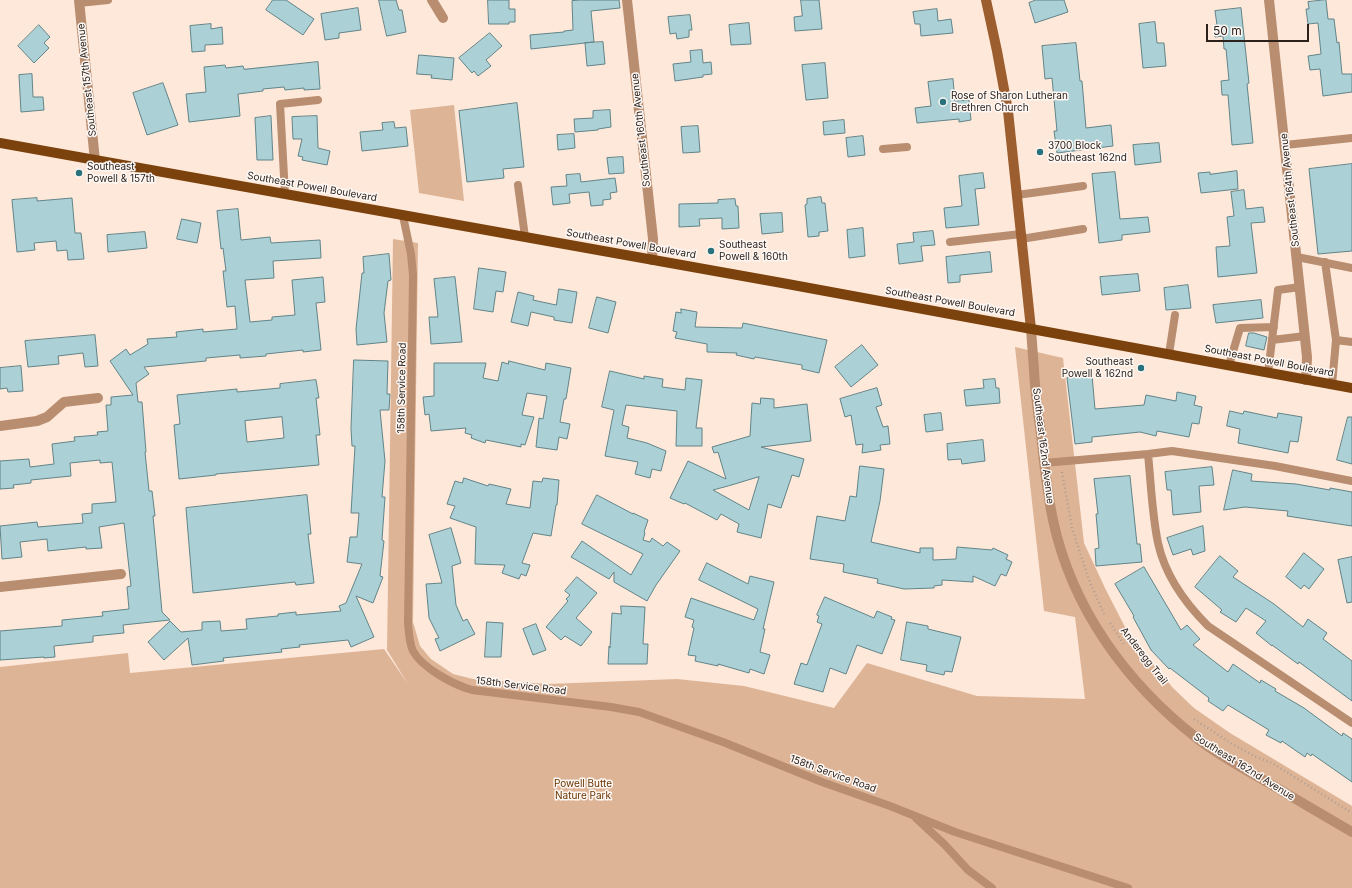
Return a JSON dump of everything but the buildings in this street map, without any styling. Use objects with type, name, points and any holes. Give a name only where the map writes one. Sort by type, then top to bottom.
[{"type":"main road","name":"Southeast 162nd Avenue","points":[[986,0],[1006,101],[1031,329]]},
{"type":"main road","name":"Southeast Powell Boulevard","points":[[0,144],[526,237],[1352,388]]},
{"type":"street","points":[[432,0],[443,18]]},
{"type":"street","name":"Southeast 160th Avenue","points":[[627,0],[653,239],[652,260]]},
{"type":"street","name":"Southeast 164th Avenue","points":[[1268,0],[1305,336],[1307,357],[1306,380]]},
{"type":"street","name":"Southeast 157th Avenue","points":[[79,2],[95,161]]},
{"type":"street","name":"Southeast 162nd Avenue","points":[[1031,329],[1034,378],[1046,482],[1054,522],[1070,574],[1091,619],[1109,647],[1133,679],[1156,703],[1199,740],[1247,771],[1352,832]]},
{"type":"street","points":[[0,426],[37,421],[47,417],[64,402],[98,398]]},
{"type":"street","points":[[0,587],[120,574]]},
{"type":"lane","points":[[79,2],[108,0]]},
{"type":"lane","points":[[285,194],[280,104],[318,100]]},
{"type":"lane","points":[[1285,144],[1352,138]]},
{"type":"lane","points":[[883,149],[907,146]]},
{"type":"lane","points":[[518,185],[526,237]]},
{"type":"lane","points":[[1017,195],[1083,186]]},
{"type":"lane","name":"158th Service Road","points":[[403,216],[411,254],[413,275],[408,614],[411,642],[416,654],[434,672],[461,687],[484,692],[611,706],[639,712],[723,742],[822,782],[890,806],[955,832],[1128,888]]},
{"type":"lane","points":[[950,242],[1083,229]]},
{"type":"lane","points":[[1297,257],[1352,268]]},
{"type":"lane","points":[[1326,262],[1336,340],[1332,385]]},
{"type":"lane","points":[[1268,373],[1278,290],[1300,287]]},
{"type":"lane","points":[[1169,354],[1175,315]]},
{"type":"lane","points":[[1229,365],[1240,328],[1274,327]]},
{"type":"lane","points":[[1272,340],[1305,336]]},
{"type":"lane","points":[[1336,340],[1352,342]]},
{"type":"lane","points":[[1044,463],[1172,451],[1275,466],[1352,481]]},
{"type":"lane","points":[[1148,454],[1156,531],[1161,553],[1176,586],[1191,608],[1208,626],[1352,723]]},
{"type":"lane","name":"158th Service Road","points":[[913,816],[944,844],[968,870],[992,888]]},
{"type":"path","points":[[1060,462],[1072,528],[1093,591],[1106,617]]},
{"type":"path","name":"Anderegg Trail","points":[[1109,622],[1128,649]]},
{"type":"path","points":[[1192,717],[1232,744],[1254,756],[1272,763],[1352,813]]},
{"type":"green space","points":[[454,105],[464,201],[419,193],[410,110]]},
{"type":"green space","name":"Powell Butte Nature Park","points":[[393,239],[418,243],[413,622],[420,646],[431,659],[453,674],[473,679],[548,684],[677,679],[744,686],[834,708],[867,663],[977,696],[1085,699],[1075,617],[1044,611],[1015,347],[1063,358],[1084,543],[1126,629],[1173,688],[1194,708],[1230,733],[1352,806],[1352,888],[0,888],[0,667],[128,653],[130,673],[384,649],[408,684],[387,650]]},
{"type":"place","name":"Rose of Sharon Lutheran Brethren Church","points":[[943,102]]},
{"type":"place","name":"3700 Block Southeast 162nd","points":[[1040,152]]},
{"type":"place","name":"Southeast Powell & 157th","points":[[79,173]]},
{"type":"place","name":"Southeast Powell & 160th","points":[[711,251]]},
{"type":"place","name":"Southeast Powell & 162nd","points":[[1141,368]]}]
